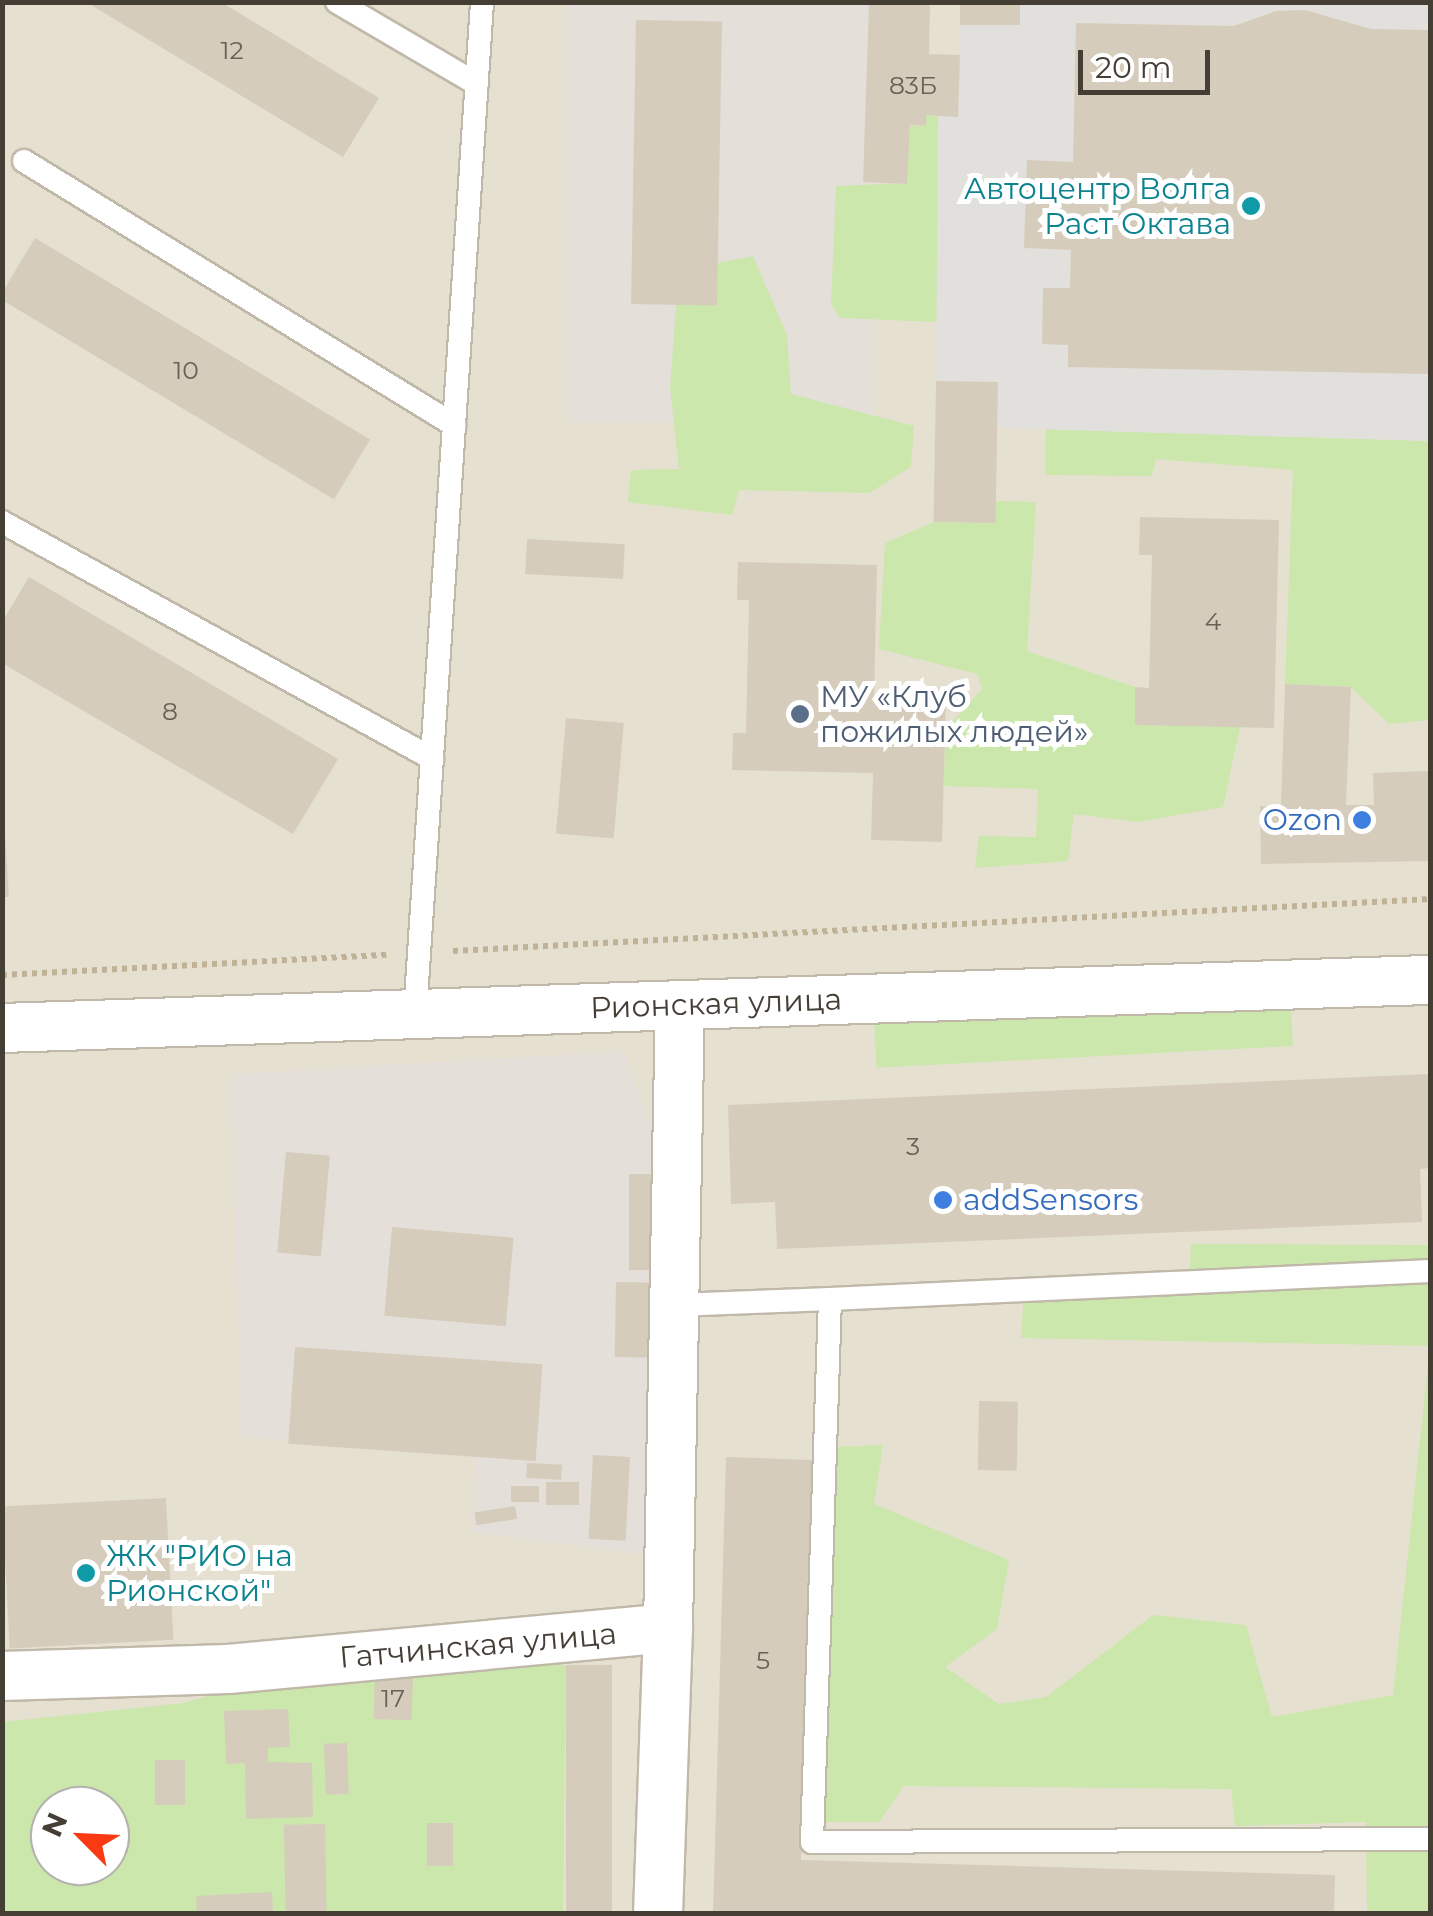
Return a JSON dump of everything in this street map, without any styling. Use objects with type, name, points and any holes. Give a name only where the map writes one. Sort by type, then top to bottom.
[{"type":"street","name":"Рионская улица","points":[[2,1028],[1430,980]]},
{"type":"street","points":[[658,1914],[676,1306],[680,1005]]},
{"type":"street","name":"Гатчинская улица","points":[[2,1676],[228,1668],[668,1628]]},
{"type":"lane","points":[[337,2],[477,84]]},
{"type":"lane","points":[[415,1014],[482,2]]},
{"type":"lane","points":[[24,162],[454,425]]},
{"type":"lane","points":[[2,522],[432,758]]},
{"type":"lane","points":[[676,1306],[1430,1271]]},
{"type":"lane","points":[[830,1299],[812,1842],[1430,1839]]},
{"type":"path","points":[[2,975],[1430,899]]},
{"type":"shaded area","points":[[1020,2],[1430,3],[1430,30],[1371,29],[1305,10],[1276,11],[1234,26],[1076,23],[1073,162],[1027,161],[1024,248],[1071,250],[1069,288],[1043,289],[1042,344],[1069,345],[1068,367],[1430,374],[1430,441],[998,428],[997,382],[936,381],[938,116],[958,116],[959,25],[1020,25]]},
{"type":"shaded area","points":[[3,3],[1430,3],[1430,1913],[3,1914]]},
{"type":"shaded area","points":[[567,3],[873,3],[873,423],[567,423]]},
{"type":"shaded area","points":[[624,1051],[658,1149],[655,1556],[471,1532],[476,1457],[241,1437],[231,1074]]},
{"type":"green space","points":[[926,115],[938,116],[937,322],[840,318],[831,305],[836,186],[907,183],[910,126],[925,126]]},
{"type":"green space","points":[[753,256],[787,335],[791,394],[914,426],[911,467],[869,493],[739,490],[732,515],[628,502],[631,470],[679,469],[670,388],[676,306],[693,268]]},
{"type":"green space","points":[[1046,429],[1430,441],[1430,720],[1389,724],[1351,687],[1285,684],[1293,470],[1156,459],[1152,476],[1045,475]]},
{"type":"green space","points":[[996,501],[1036,502],[1027,651],[1135,687],[1135,725],[1240,727],[1223,807],[1138,822],[1074,814],[1068,861],[975,868],[979,836],[1036,837],[1038,789],[944,786],[945,730],[982,689],[977,674],[879,649],[885,543],[934,522],[995,523]]},
{"type":"green space","points":[[1290,989],[1293,1046],[877,1068],[874,1011]]},
{"type":"green space","points":[[1191,1244],[1430,1245],[1430,1346],[1021,1338],[1024,1292],[1189,1290]]},
{"type":"green space","points":[[1430,1346],[1430,1913],[1367,1913],[1366,1822],[1235,1826],[1231,1789],[904,1786],[879,1822],[818,1822],[834,1447],[883,1445],[874,1504],[1009,1560],[997,1629],[945,1667],[999,1704],[1046,1697],[1153,1615],[1246,1625],[1272,1717],[1393,1695]]},
{"type":"green space","points":[[566,1665],[563,1913],[3,1913],[2,1722],[184,1703],[303,1668]]},
{"type":"building","points":[[86,2],[221,2],[379,98],[343,157]]},
{"type":"building","points":[[960,2],[1020,2],[1020,25],[960,25]]},
{"type":"building","points":[[869,3],[930,5],[929,54],[960,55],[958,117],[926,115],[926,126],[910,125],[907,184],[863,182]]},
{"type":"building","name":"Автоцентр Волга Раст Октава","points":[[1305,10],[1371,29],[1430,30],[1430,374],[1068,367],[1068,345],[1042,344],[1043,288],[1070,288],[1071,250],[1024,248],[1027,160],[1073,162],[1076,23],[1234,26],[1276,11]]},
{"type":"building","points":[[636,20],[722,22],[717,305],[631,304]]},
{"type":"building","points":[[35,238],[370,439],[334,499],[2,300],[2,293]]},
{"type":"building","points":[[936,381],[998,382],[996,523],[934,522]]},
{"type":"building","points":[[1140,517],[1279,520],[1274,728],[1135,725],[1135,687],[1149,688],[1152,555],[1139,555]]},
{"type":"building","points":[[527,539],[625,544],[623,579],[525,574]]},
{"type":"building","name":"МУ «Клуб пожилых людей»","points":[[738,562],[877,565],[874,698],[946,700],[942,842],[871,840],[873,773],[732,770],[733,733],[746,733],[749,600],[737,600]]},
{"type":"building","points":[[29,577],[338,759],[293,834],[2,663],[2,622]]},
{"type":"building","points":[[1285,684],[1351,687],[1346,805],[1374,805],[1373,773],[1430,771],[1430,861],[1261,864],[1260,806],[1281,806]]},
{"type":"building","points":[[566,718],[624,723],[614,839],[556,834]]},
{"type":"building","points":[[5,833],[9,897],[2,897]]},
{"type":"building","points":[[1430,1074],[1430,1168],[1420,1169],[1422,1222],[777,1249],[775,1202],[731,1204],[728,1105]]},
{"type":"building","points":[[286,1152],[330,1156],[321,1256],[277,1253]]},
{"type":"building","points":[[629,1174],[658,1174],[658,1270],[629,1270]]},
{"type":"building","points":[[392,1227],[514,1238],[506,1326],[384,1316]]},
{"type":"building","points":[[616,1282],[659,1283],[658,1358],[615,1357]]},
{"type":"building","points":[[295,1347],[542,1364],[536,1461],[288,1444]]},
{"type":"building","points":[[979,1401],[1018,1402],[1017,1471],[978,1470]]},
{"type":"building","points":[[593,1455],[630,1457],[626,1541],[589,1539]]},
{"type":"building","points":[[726,1457],[813,1460],[801,1860],[1335,1875],[1334,1914],[713,1914]]},
{"type":"building","points":[[527,1463],[562,1465],[561,1480],[526,1478]]},
{"type":"building","points":[[546,1482],[579,1482],[579,1505],[546,1505]]},
{"type":"building","points":[[511,1486],[539,1486],[539,1502],[511,1502]]},
{"type":"building","name":"ЖК \"РИО на Рионской\"","points":[[166,1498],[173,1640],[10,1648],[2,1507]]},
{"type":"building","points":[[515,1506],[517,1519],[477,1525],[475,1512]]},
{"type":"building","points":[[566,1665],[612,1665],[612,1914],[566,1914]]},
{"type":"building","points":[[375,1677],[413,1678],[412,1720],[374,1719]]},
{"type":"building","points":[[288,1709],[290,1747],[268,1748],[268,1762],[312,1763],[313,1817],[246,1819],[245,1763],[226,1764],[224,1711]]},
{"type":"building","points":[[347,1743],[349,1794],[326,1795],[324,1744]]},
{"type":"building","points":[[155,1760],[185,1760],[185,1805],[155,1805]]},
{"type":"building","points":[[427,1823],[453,1823],[453,1866],[427,1866]]},
{"type":"building","points":[[325,1824],[327,1914],[286,1914],[284,1825]]},
{"type":"building","points":[[272,1892],[273,1914],[197,1914],[196,1896]]},
{"type":"place","name":"Автоцентр Волга Раст Октава","points":[[1251,206]]},
{"type":"place","name":"МУ «Клуб пожилых людей»","points":[[800,714]]},
{"type":"place","name":"Ozon","points":[[1362,820]]},
{"type":"place","name":"addSensors","points":[[943,1200]]},
{"type":"place","name":"ЖК \"РИО на Рионской\"","points":[[86,1573]]}]
